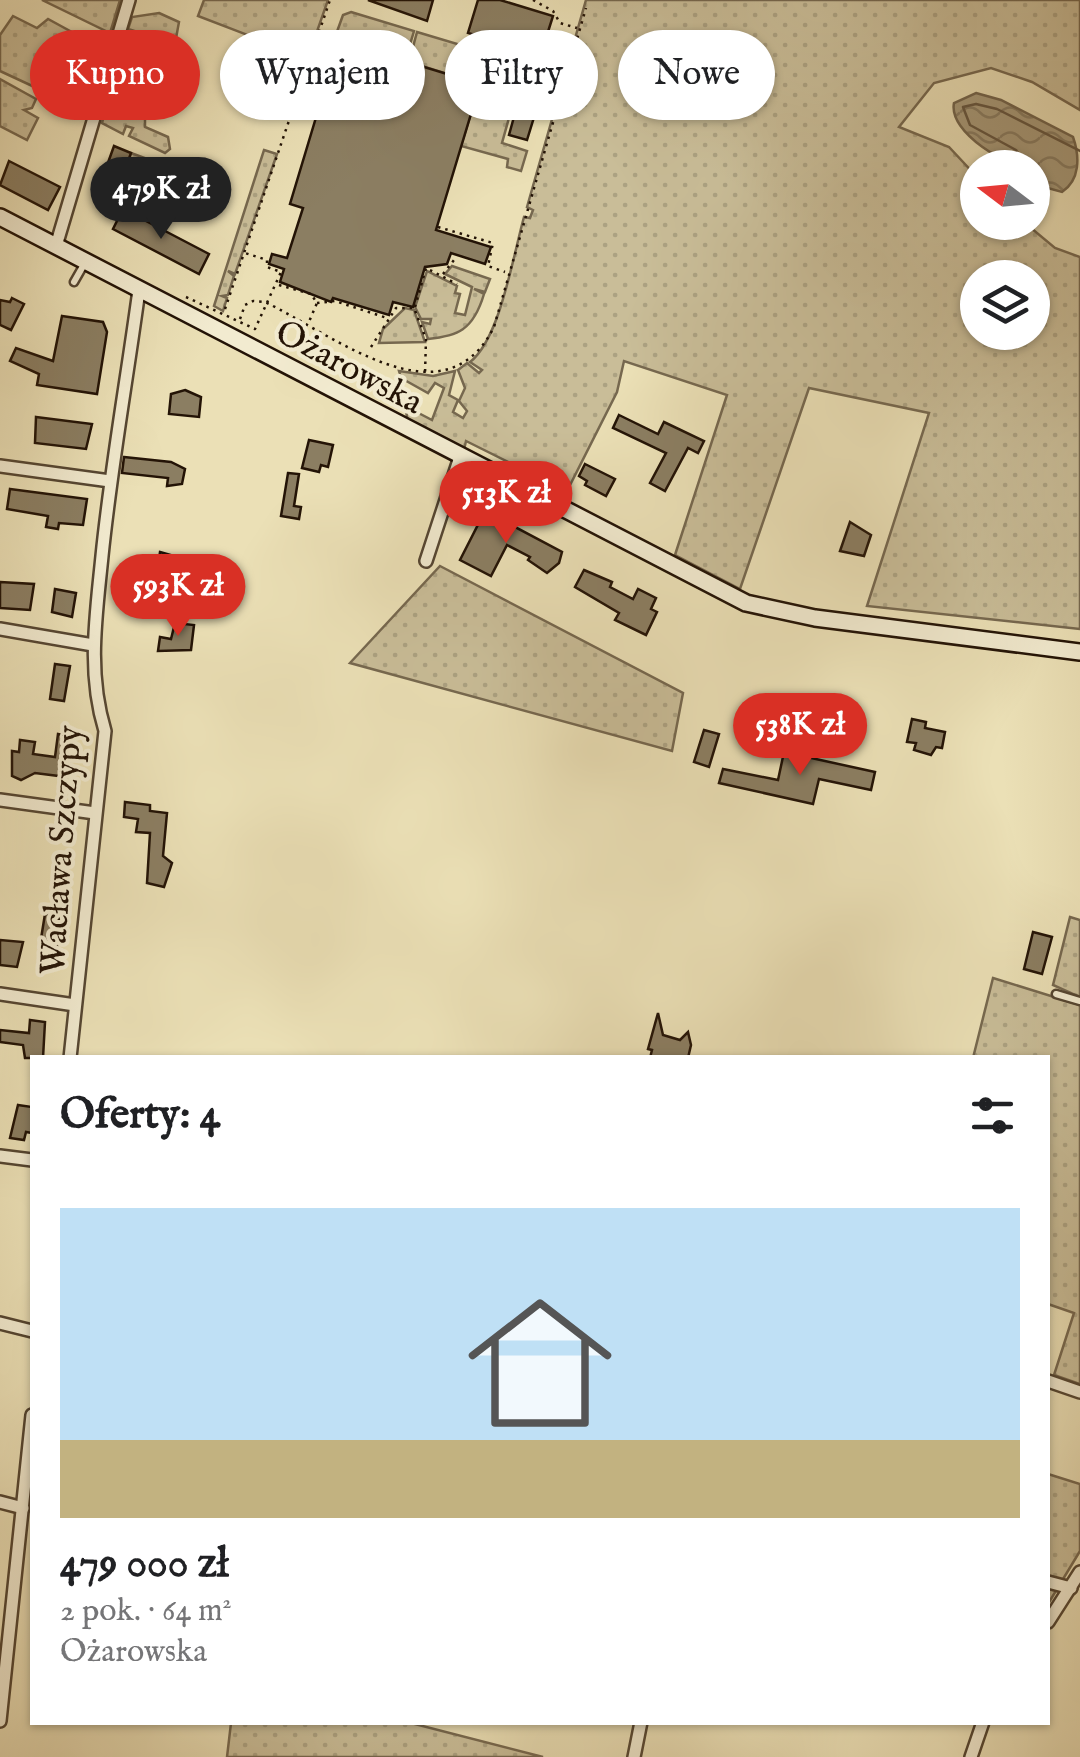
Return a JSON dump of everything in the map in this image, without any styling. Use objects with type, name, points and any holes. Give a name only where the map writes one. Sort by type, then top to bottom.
[{"type":"main road","name":"Ożarowska","points":[[0,217],[746,603],[816,618],[1080,652]]},
{"type":"street","points":[[56,246],[128,0]]},
{"type":"street","name":"Wacława Szczypy","points":[[70,1055],[104,731],[92,691],[93,645],[110,481],[138,290]]},
{"type":"street","points":[[426,560],[460,457]]},
{"type":"street","points":[[0,466],[110,481]]},
{"type":"street","points":[[0,630],[93,645]]},
{"type":"street","points":[[0,800],[95,813]]},
{"type":"street","points":[[0,994],[75,1005]]},
{"type":"street","points":[[0,1156],[30,1160]]},
{"type":"street","points":[[0,1323],[30,1330]]},
{"type":"street","points":[[1050,1382],[1080,1392]]},
{"type":"street","points":[[0,1721],[30,1434]]},
{"type":"street","points":[[0,1502],[22,1508]]},
{"type":"street","points":[[1050,1619],[1080,1572]]},
{"type":"street","points":[[1050,1583],[1071,1588]]},
{"type":"street","points":[[634,1757],[640,1725]]},
{"type":"street","points":[[971,1757],[982,1725]]},
{"type":"lane","points":[[74,282],[86,261]]},
{"type":"lane","points":[[1056,994],[1080,1001]]},
{"type":"path","points":[[225,309],[330,0]]},
{"type":"path","points":[[533,0],[552,11],[560,23],[579,28]]},
{"type":"path","points":[[240,319],[245,306],[253,300],[269,304],[425,375],[456,369],[482,351],[494,327],[506,272],[586,8]]},
{"type":"path","points":[[438,227],[492,244],[487,268],[506,272]]},
{"type":"path","points":[[178,293],[255,329],[280,272],[267,267],[267,260],[243,253]]},
{"type":"path","points":[[442,276],[454,260]]},
{"type":"path","points":[[425,375],[426,339],[414,308],[426,268],[457,284]]},
{"type":"path","points":[[278,284],[311,294],[316,303],[308,324]]},
{"type":"path","points":[[316,303],[335,301],[388,318]]},
{"type":"path","points":[[371,347],[396,308],[414,308]]},
{"type":"shaded area","points":[[42,0],[120,0],[111,30]]},
{"type":"shaded area","points":[[204,0],[328,0],[318,30],[234,30],[198,16]]},
{"type":"shaded area","points":[[586,0],[1080,0],[1080,110],[1032,82],[991,68],[934,83],[899,127],[949,147],[960,159],[960,240],[1045,240],[1080,257],[1080,629],[867,606],[929,413],[809,388],[740,589],[675,555],[727,395],[624,361],[617,392],[567,491],[466,441],[464,450],[408,422],[405,406],[432,420],[444,388],[435,383],[428,393],[401,378],[399,371],[433,376],[455,371],[449,395],[458,400],[453,412],[463,418],[467,411],[459,401],[465,388],[458,370],[467,363],[479,373],[482,370],[470,362],[490,335],[524,217],[530,218],[533,210],[527,207],[552,120],[598,120],[598,30],[577,30]]},
{"type":"shaded area","points":[[351,12],[411,30],[338,30],[343,15]]},
{"type":"shaded area","points":[[159,13],[179,22],[178,30],[131,30],[128,29],[132,17]]},
{"type":"shaded area","points":[[13,16],[37,28],[48,19],[68,30],[30,30],[30,85],[0,71],[0,35]]},
{"type":"shaded area","points":[[425,34],[445,40],[445,73],[425,67]]},
{"type":"shaded area","points":[[0,79],[30,96],[30,108],[24,110],[30,113],[30,120],[37,120],[27,140],[0,126]]},
{"type":"shaded area","points":[[145,120],[145,127],[168,137],[170,149],[165,153],[129,136],[133,128],[126,126],[123,134],[102,123]]},
{"type":"shaded area","points":[[469,120],[508,120],[502,143],[527,151],[521,171],[507,167],[508,159],[461,146]]},
{"type":"shaded area","points":[[264,150],[277,154],[235,274],[228,271],[234,276],[228,295],[222,296],[227,298],[223,311],[214,306]]},
{"type":"shaded area","points":[[131,153],[158,163],[143,198],[101,189],[105,171],[122,178]]},
{"type":"shaded area","points":[[452,266],[490,279],[485,292],[474,289],[484,294],[469,324],[456,333],[428,339],[422,322],[430,324],[431,319],[421,319],[415,307],[427,271],[457,286],[455,293],[460,294],[455,313],[465,315],[472,287],[445,274]]},
{"type":"shaded area","points":[[405,308],[414,310],[425,342],[379,343],[383,329]]},
{"type":"shaded area","points":[[440,566],[683,693],[672,751],[350,663]]},
{"type":"shaded area","points":[[1070,917],[1080,920],[1080,997],[1053,985]]},
{"type":"shaded area","points":[[993,978],[1080,1005],[1080,1384],[1054,1375],[1074,1313],[1050,1305],[1050,1055],[974,1055]]},
{"type":"shaded area","points":[[1050,1475],[1080,1484],[1080,1551],[1050,1601]]},
{"type":"shaded area","points":[[231,1725],[419,1725],[543,1757],[227,1757]]},
{"type":"water","points":[[976,93],[1001,100],[1073,137],[1077,168],[1068,187],[1062,192],[1050,189],[1050,150],[987,150],[960,126],[954,103]]},
{"type":"building","points":[[368,0],[433,0],[427,21]]},
{"type":"building","points":[[478,0],[500,0],[553,16],[549,30],[469,30]]},
{"type":"building","points":[[425,67],[445,73],[445,120],[469,120],[436,230],[491,247],[485,264],[451,253],[447,264],[425,267],[413,307],[393,302],[389,315],[333,298],[331,302],[280,282],[284,269],[269,264],[272,254],[287,258],[303,208],[290,204],[315,120],[425,120]]},
{"type":"building","points":[[513,120],[533,120],[527,140],[509,135]]},
{"type":"building","points":[[114,146],[131,153],[122,178],[105,171]]},
{"type":"building","points":[[9,161],[60,187],[48,210],[0,185]]},
{"type":"building","points":[[123,209],[209,254],[199,274],[113,229]]},
{"type":"building","points":[[12,298],[24,304],[11,330],[0,325],[0,300],[10,302]]},
{"type":"building","points":[[62,316],[103,322],[107,332],[97,394],[37,385],[39,374],[10,361],[16,348],[53,361]]},
{"type":"building","points":[[185,390],[201,397],[199,417],[169,414],[171,394]]},
{"type":"building","points":[[619,415],[658,434],[664,422],[704,441],[698,453],[688,448],[665,491],[650,483],[666,453],[613,428]]},
{"type":"building","points":[[36,417],[92,424],[86,449],[35,443]]},
{"type":"building","points":[[309,440],[333,445],[328,467],[321,465],[319,472],[302,468]]},
{"type":"building","points":[[124,457],[171,462],[185,469],[182,484],[167,486],[168,478],[122,473]]},
{"type":"building","points":[[585,464],[615,479],[606,496],[585,485],[587,481],[579,476]]},
{"type":"building","points":[[288,473],[299,474],[294,506],[301,507],[299,519],[281,516]]},
{"type":"building","points":[[10,489],[87,499],[83,525],[59,523],[58,529],[46,527],[48,516],[7,509]]},
{"type":"building","points":[[485,511],[562,552],[559,563],[547,573],[528,560],[530,557],[507,545],[491,576],[460,560]]},
{"type":"building","points":[[850,522],[871,535],[864,556],[840,551]]},
{"type":"building","points":[[160,552],[191,561],[188,586],[169,584],[169,567],[158,566]]},
{"type":"building","points":[[584,570],[612,582],[610,587],[633,599],[638,589],[656,598],[651,609],[657,612],[646,635],[615,620],[619,613],[575,587]]},
{"type":"building","points":[[0,582],[34,584],[30,610],[0,608]]},
{"type":"building","points":[[55,589],[76,593],[72,617],[52,612]]},
{"type":"building","points":[[175,623],[194,625],[191,650],[158,651],[160,637],[171,639]]},
{"type":"building","points":[[55,664],[70,666],[64,701],[50,699]]},
{"type":"building","points":[[754,703],[784,708],[778,733],[754,727],[756,719],[750,718]]},
{"type":"building","points":[[912,719],[926,722],[925,728],[945,732],[942,748],[936,747],[931,755],[914,750],[916,743],[907,742]]},
{"type":"building","points":[[704,730],[719,734],[709,767],[694,762]]},
{"type":"building","points":[[58,734],[74,737],[67,777],[35,773],[21,780],[12,776],[12,751],[19,752],[20,740],[35,742],[33,754],[55,757]]},
{"type":"building","points":[[784,752],[875,772],[871,790],[819,779],[813,804],[719,783],[723,769],[778,780]]},
{"type":"building","points":[[125,802],[150,805],[150,811],[167,813],[163,856],[172,863],[164,887],[147,883],[150,833],[136,832],[138,819],[124,817]]},
{"type":"building","points":[[45,914],[59,916],[57,947],[40,945]]},
{"type":"building","points":[[1033,932],[1052,937],[1042,974],[1024,969]]},
{"type":"building","points":[[0,940],[23,942],[17,967],[0,965]]},
{"type":"building","points":[[658,1013],[663,1035],[680,1040],[688,1032],[689,1055],[651,1055],[652,1050],[648,1049]]},
{"type":"building","points":[[30,1020],[45,1022],[43,1055],[25,1058],[23,1045],[0,1042],[0,1030],[29,1033]]},
{"type":"building","points":[[18,1105],[30,1107],[30,1133],[26,1132],[24,1140],[10,1138]]}]
